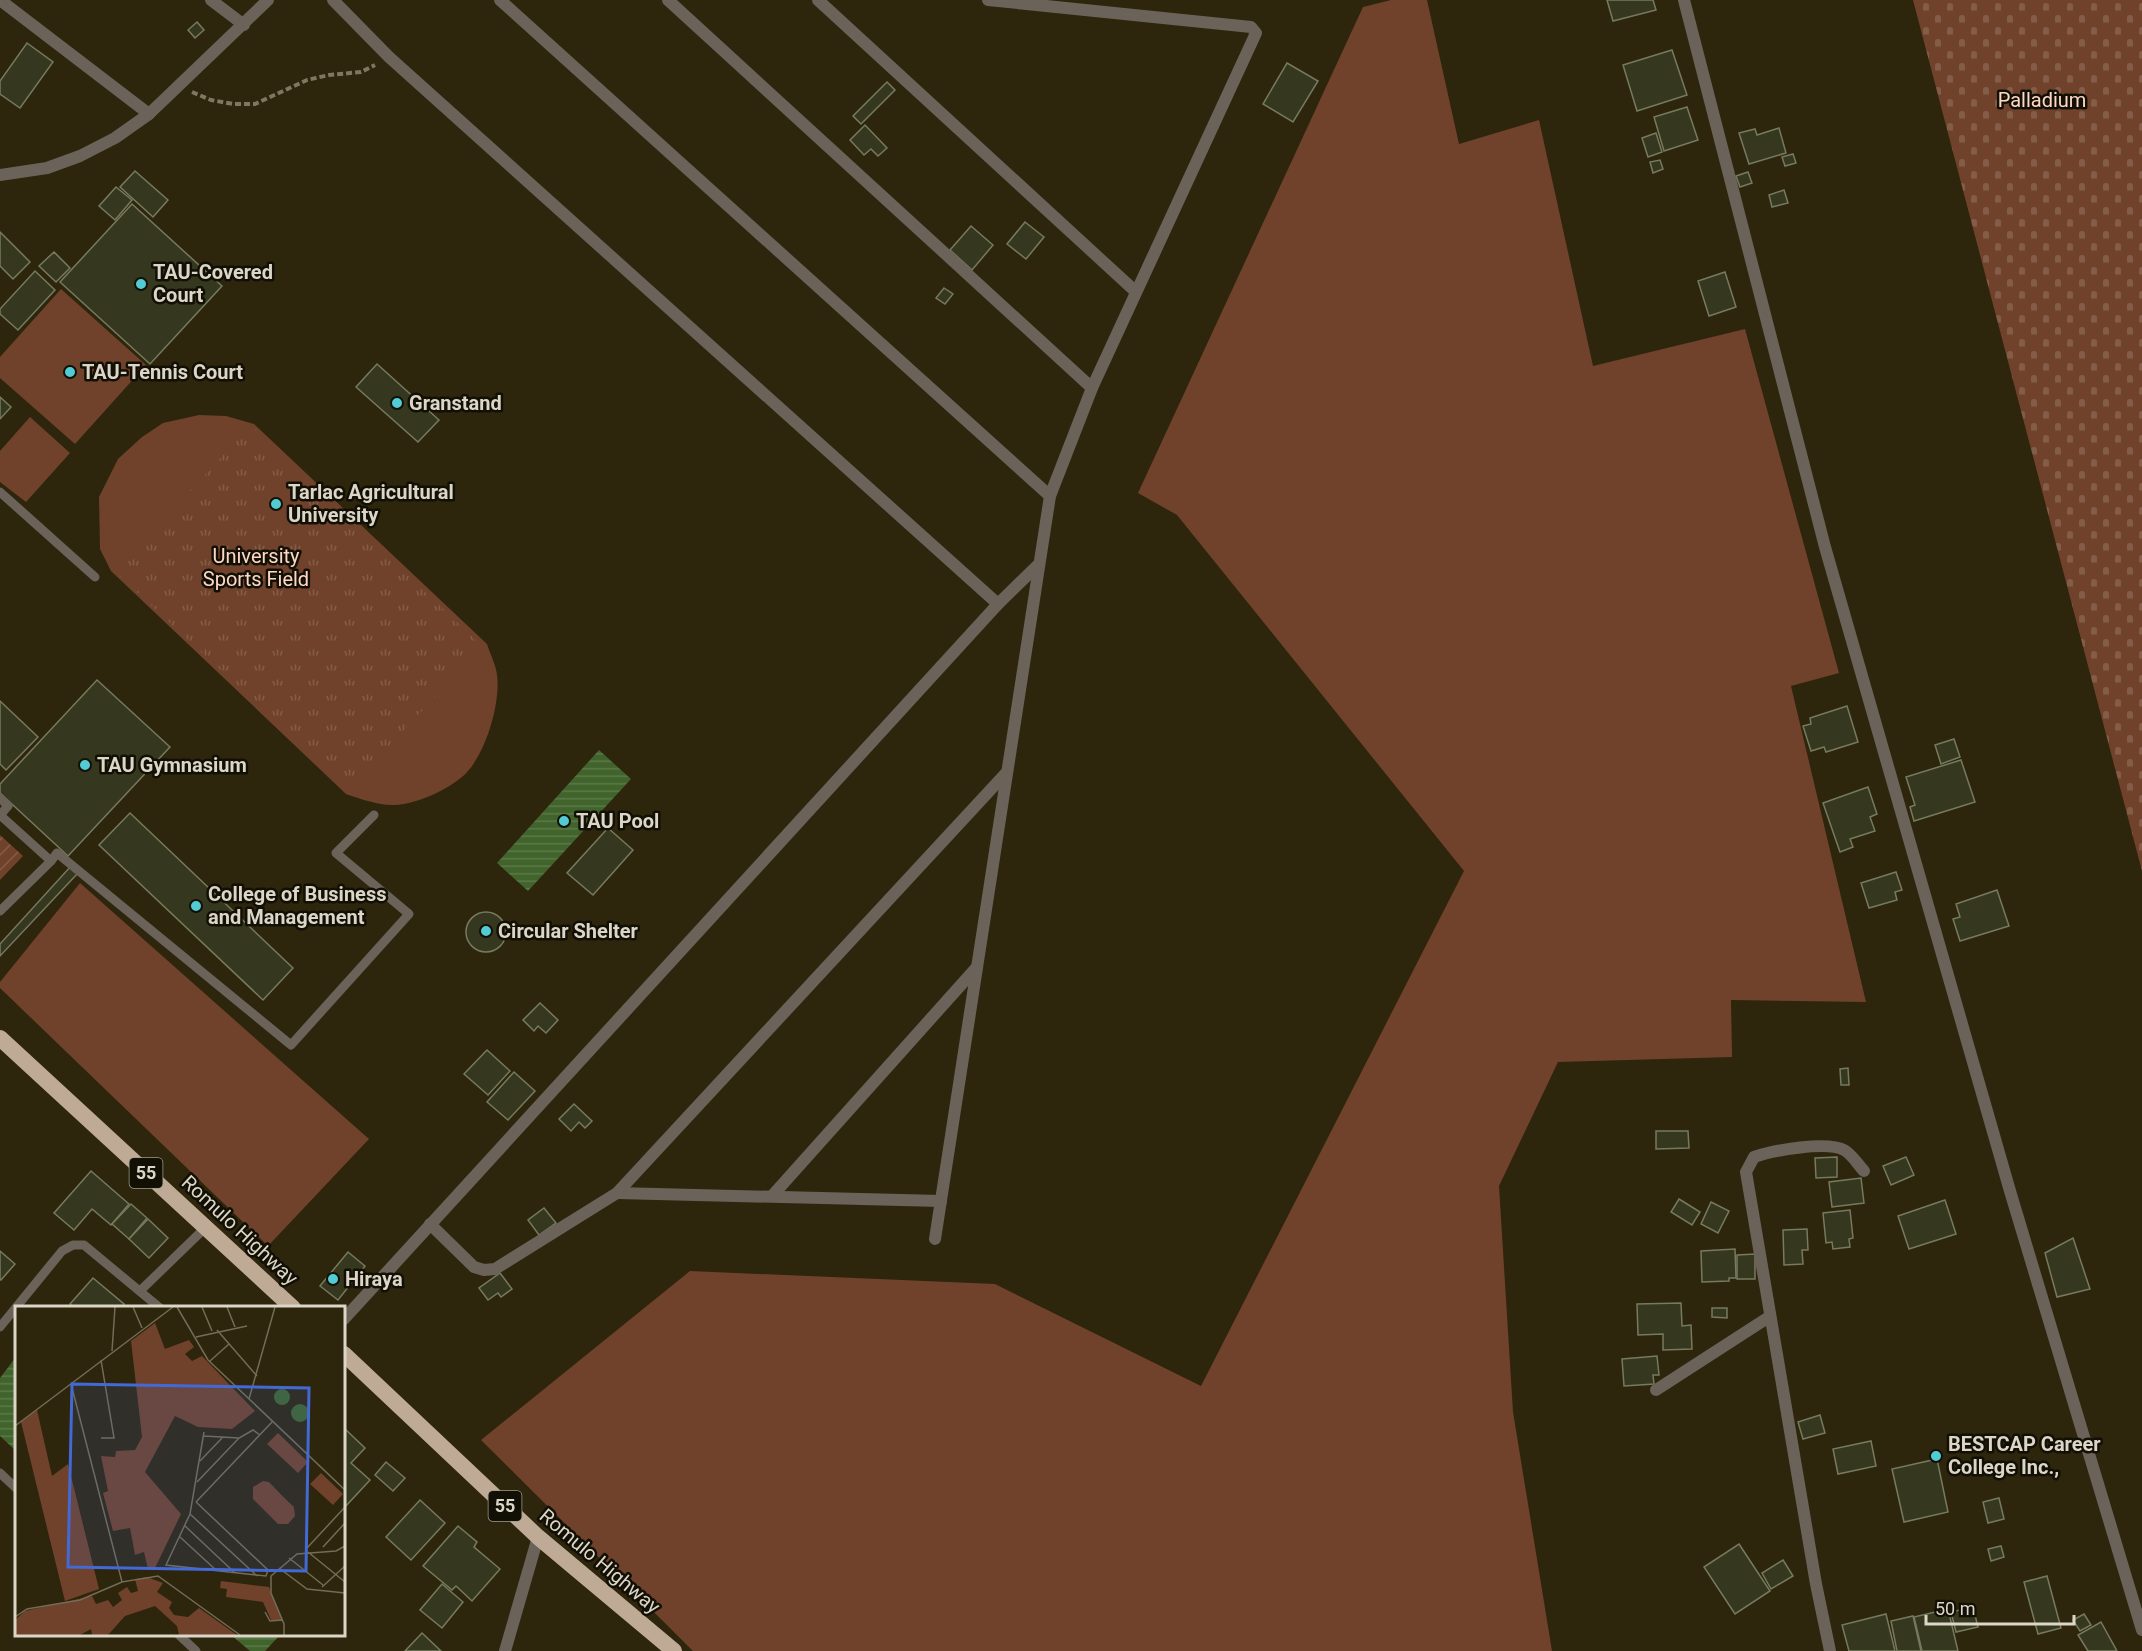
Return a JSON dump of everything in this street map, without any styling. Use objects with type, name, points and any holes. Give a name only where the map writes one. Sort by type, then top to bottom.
[{"type":"highway","name":"Romulo Highway","points":[[0,1038],[291,1306]]},
{"type":"highway","name":"Romulo Highway","points":[[345,1355],[538,1537],[674,1651]]},
{"type":"street","points":[[0,0],[149,114]]},
{"type":"street","points":[[210,0],[244,25]]},
{"type":"street","points":[[0,175],[35,171],[80,156],[115,138],[149,114],[268,0]]},
{"type":"street","points":[[333,0],[389,57],[998,604]]},
{"type":"street","points":[[500,0],[1050,496]]},
{"type":"street","points":[[668,0],[1092,388]]},
{"type":"street","points":[[818,0],[1135,291]]},
{"type":"street","points":[[935,1239],[1050,496],[1092,388],[1135,291],[1256,33],[1251,27],[988,0]]},
{"type":"street","points":[[1684,0],[1824,547],[2010,1191],[2142,1630]]},
{"type":"street","points":[[345,1318],[998,604],[1039,564]]},
{"type":"street","points":[[430,1224],[474,1267],[484,1270],[495,1269],[617,1193],[1007,772]]},
{"type":"street","points":[[772,1196],[977,967]]},
{"type":"street","points":[[1830,1651],[1769,1317],[1746,1172],[1754,1157],[1770,1152],[1833,1146],[1847,1151],[1864,1171]]},
{"type":"street","points":[[617,1193],[941,1201]]},
{"type":"street","points":[[1656,1390],[1769,1317]]},
{"type":"street","points":[[505,1651],[538,1537]]},
{"type":"lane","points":[[0,492],[95,577]]},
{"type":"lane","points":[[0,798],[8,806],[0,814],[51,861]]},
{"type":"lane","points":[[0,911],[57,853],[291,1046],[409,914],[336,853],[374,815]]},
{"type":"lane","points":[[140,1292],[206,1227]]},
{"type":"lane","points":[[17,1306],[62,1251],[74,1245],[84,1245],[158,1306]]},
{"type":"lane","points":[[0,1327],[15,1309]]},
{"type":"lane","points":[[0,1473],[15,1487]]},
{"type":"lane","points":[[179,1636],[196,1651]]},
{"type":"path","points":[[179,86],[211,100],[233,104],[255,104],[307,80],[361,72],[389,57]]},
{"type":"green space","points":[[1391,0],[1427,0],[1459,144],[1539,120],[1593,366],[1745,329],[1839,673],[1791,686],[1866,1002],[1731,1000],[1732,1057],[1558,1062],[1499,1186],[1513,1412],[1552,1651],[693,1651],[481,1440],[690,1271],[995,1284],[1201,1386],[1464,871],[1177,515],[1138,493],[1363,7]]},
{"type":"green space","name":"Palladium","points":[[1913,0],[2142,0],[2142,871]]},
{"type":"green space","name":"TAU-Tennis Court","points":[[61,289],[146,365],[75,444],[0,378],[0,357]]},
{"type":"green space","name":"University Sports Field","points":[[199,415],[226,416],[254,424],[487,644],[497,675],[498,687],[494,715],[478,757],[456,782],[427,797],[397,805],[374,803],[346,794],[111,571],[100,549],[99,497],[118,459],[142,437],[163,423]]},
{"type":"green space","points":[[30,417],[70,453],[26,502],[0,482],[0,451]]},
{"type":"green space","name":"University Sports Field","points":[[251,425],[482,646],[349,789],[115,572]]},
{"type":"green space","points":[[0,835],[23,856],[0,880]]},
{"type":"green space","points":[[80,883],[369,1139],[268,1246],[0,988],[0,982]]},
{"type":"shaded area","name":"TAU Pool","points":[[599,750],[631,779],[528,891],[497,863]]},
{"type":"shaded area","points":[[15,1358],[15,1450],[0,1436],[0,1378]]},
{"type":"shaded area","points":[[232,1636],[279,1636],[265,1651],[250,1651]]},
{"type":"building","points":[[1607,0],[1653,0],[1656,10],[1613,21]]},
{"type":"building","points":[[197,22],[204,30],[195,38],[188,30]]},
{"type":"building","points":[[27,43],[53,62],[20,108],[0,94],[0,81]]},
{"type":"building","points":[[1672,50],[1687,95],[1637,111],[1623,65]]},
{"type":"building","points":[[1287,63],[1318,81],[1293,122],[1263,104]]},
{"type":"building","points":[[887,82],[895,90],[861,124],[853,116]]},
{"type":"building","points":[[1687,107],[1698,140],[1664,151],[1654,117]]},
{"type":"building","points":[[865,125],[887,148],[878,156],[871,149],[864,155],[850,140]]},
{"type":"building","points":[[1779,128],[1786,153],[1749,164],[1739,133],[1755,129],[1757,135]]},
{"type":"building","points":[[1656,133],[1662,152],[1648,157],[1642,138]]},
{"type":"building","points":[[1793,154],[1796,163],[1785,166],[1782,157]]},
{"type":"building","points":[[1660,160],[1663,169],[1653,173],[1650,162]]},
{"type":"building","points":[[135,171],[168,200],[153,217],[120,187]]},
{"type":"building","points":[[1748,172],[1752,183],[1740,187],[1736,176]]},
{"type":"building","points":[[116,187],[132,200],[115,220],[99,206]]},
{"type":"building","points":[[1784,190],[1788,203],[1772,207],[1769,195]]},
{"type":"building","name":"TAU-Covered Court","points":[[132,204],[222,286],[150,364],[60,282]]},
{"type":"building","points":[[1025,222],[1044,237],[1026,259],[1007,244]]},
{"type":"building","points":[[971,226],[993,245],[972,270],[950,250]]},
{"type":"building","points":[[0,232],[30,262],[13,279],[0,266]]},
{"type":"building","points":[[54,252],[70,268],[56,282],[39,266]]},
{"type":"building","points":[[35,271],[55,290],[18,330],[0,314],[0,309]]},
{"type":"building","points":[[1725,272],[1736,307],[1709,316],[1698,281]]},
{"type":"building","points":[[944,288],[953,294],[945,304],[936,298]]},
{"type":"building","name":"Granstand","points":[[377,364],[439,420],[418,442],[356,387]]},
{"type":"building","points":[[0,397],[11,407],[0,419]]},
{"type":"building","name":"TAU Gymnasium","points":[[97,680],[170,747],[68,856],[0,793],[0,784]]},
{"type":"building","points":[[0,701],[38,737],[6,770],[0,764]]},
{"type":"building","points":[[1847,706],[1858,742],[1826,752],[1824,747],[1811,751],[1803,726],[1811,724],[1810,718]]},
{"type":"building","points":[[1954,739],[1960,757],[1941,764],[1935,745]]},
{"type":"building","points":[[1961,760],[1975,802],[1914,821],[1910,807],[1915,805],[1906,777]]},
{"type":"building","points":[[1868,787],[1877,814],[1870,817],[1875,831],[1850,839],[1853,847],[1840,852],[1823,803]]},
{"type":"building","name":"College of Business and Management","points":[[130,813],[293,968],[263,1000],[99,845]]},
{"type":"building","points":[[608,828],[633,850],[593,895],[567,873]]},
{"type":"building","points":[[71,866],[78,873],[0,956],[0,944]]},
{"type":"building","points":[[1896,872],[1902,890],[1895,892],[1897,900],[1869,908],[1861,883]]},
{"type":"building","points":[[1997,890],[2009,926],[1960,941],[1953,919],[1960,917],[1956,904]]},
{"type":"building","name":"Circular Shelter","points":[[486,912],[494,913],[500,918],[505,924],[505,940],[500,946],[494,951],[486,952],[478,951],[472,946],[467,940],[466,932],[467,924],[472,918],[478,913]]},
{"type":"building","points":[[540,1003],[558,1020],[546,1033],[538,1026],[534,1031],[523,1020]]},
{"type":"building","points":[[487,1050],[510,1071],[488,1095],[464,1074]]},
{"type":"building","points":[[1848,1068],[1849,1085],[1841,1085],[1840,1069]]},
{"type":"building","points":[[514,1072],[535,1091],[508,1120],[487,1102]]},
{"type":"building","points":[[574,1104],[592,1121],[585,1128],[579,1122],[571,1131],[559,1119]]},
{"type":"building","points":[[1656,1131],[1688,1131],[1689,1148],[1656,1149]]},
{"type":"building","points":[[1837,1157],[1837,1177],[1816,1178],[1815,1158]]},
{"type":"building","points":[[1906,1157],[1914,1175],[1891,1185],[1883,1166]]},
{"type":"building","points":[[91,1171],[129,1204],[111,1225],[92,1209],[74,1230],[54,1213]]},
{"type":"building","points":[[1861,1178],[1864,1203],[1832,1207],[1829,1182]]},
{"type":"building","points":[[1679,1199],[1700,1212],[1692,1225],[1671,1212]]},
{"type":"building","points":[[1945,1200],[1956,1234],[1909,1249],[1898,1216]]},
{"type":"building","points":[[1711,1202],[1729,1211],[1718,1233],[1701,1224]]},
{"type":"building","points":[[131,1204],[147,1218],[129,1239],[112,1224]]},
{"type":"building","points":[[544,1208],[556,1223],[539,1235],[528,1220]]},
{"type":"building","points":[[1850,1210],[1853,1238],[1849,1239],[1850,1247],[1833,1249],[1832,1242],[1826,1243],[1823,1213]]},
{"type":"building","points":[[148,1219],[168,1238],[149,1258],[129,1239]]},
{"type":"building","points":[[1807,1229],[1808,1250],[1802,1250],[1803,1264],[1784,1265],[1783,1230]]},
{"type":"building","points":[[2073,1238],[2090,1289],[2057,1297],[2045,1253]]},
{"type":"building","points":[[1735,1249],[1736,1278],[1729,1278],[1729,1281],[1702,1282],[1701,1251]]},
{"type":"building","points":[[0,1251],[15,1264],[1,1280],[0,1280]]},
{"type":"building","points":[[348,1252],[365,1266],[338,1300],[320,1286]]},
{"type":"building","points":[[1755,1254],[1755,1279],[1737,1279],[1737,1255]]},
{"type":"building","points":[[500,1273],[512,1289],[501,1297],[498,1293],[488,1300],[479,1288]]},
{"type":"building","points":[[93,1278],[124,1304],[123,1306],[72,1306],[70,1304]]},
{"type":"building","points":[[1681,1303],[1682,1326],[1691,1325],[1692,1349],[1663,1350],[1663,1334],[1638,1335],[1637,1304]]},
{"type":"building","points":[[1712,1308],[1727,1308],[1727,1318],[1712,1317]]},
{"type":"building","points":[[1657,1356],[1659,1375],[1653,1375],[1654,1384],[1624,1386],[1622,1359]]},
{"type":"building","points":[[1820,1415],[1825,1433],[1803,1439],[1798,1422]]},
{"type":"building","points":[[345,1429],[365,1448],[351,1463],[370,1480],[345,1507]]},
{"type":"building","points":[[1871,1441],[1876,1466],[1838,1474],[1833,1449]]},
{"type":"building","points":[[1937,1459],[1948,1512],[1904,1522],[1892,1469]]},
{"type":"building","points":[[386,1462],[405,1478],[393,1491],[375,1475]]},
{"type":"building","points":[[1999,1498],[2004,1519],[1988,1523],[1983,1502]]},
{"type":"building","points":[[420,1500],[445,1523],[411,1560],[386,1537]]},
{"type":"building","points":[[458,1526],[477,1542],[474,1547],[500,1569],[472,1601],[456,1586],[452,1590],[423,1566]]},
{"type":"building","points":[[1739,1544],[1770,1591],[1735,1614],[1704,1567]]},
{"type":"building","points":[[2001,1546],[2004,1557],[1991,1561],[1988,1549]]},
{"type":"building","points":[[1783,1560],[1793,1576],[1771,1589],[1762,1573]]},
{"type":"building","points":[[2047,1576],[2061,1628],[2038,1634],[2024,1582]]},
{"type":"building","points":[[442,1584],[463,1602],[442,1628],[420,1610]]},
{"type":"building","points":[[1973,1607],[1978,1627],[1956,1632],[1951,1612]]},
{"type":"building","points":[[1948,1609],[1958,1651],[1922,1651],[1914,1617]]},
{"type":"building","points":[[1886,1614],[1895,1651],[1849,1651],[1842,1625]]},
{"type":"building","points":[[2084,1614],[2091,1625],[2080,1631],[2073,1620]]},
{"type":"building","points":[[1913,1616],[1921,1651],[1897,1651],[1891,1621]]},
{"type":"building","points":[[2101,1622],[2117,1651],[2088,1651],[2078,1635]]},
{"type":"building","points":[[422,1633],[441,1651],[405,1651]]},
{"type":"place","name":"TAU-Covered Court","points":[[141,284]]},
{"type":"place","name":"TAU-Tennis Court","points":[[70,372]]},
{"type":"place","name":"Granstand","points":[[397,403]]},
{"type":"place","name":"Tarlac Agricultural University","points":[[276,504]]},
{"type":"place","name":"TAU Gymnasium","points":[[85,765]]},
{"type":"place","name":"TAU Pool","points":[[564,821]]},
{"type":"place","name":"College of Business and Management","points":[[196,906]]},
{"type":"place","name":"Circular Shelter","points":[[486,931]]},
{"type":"place","name":"Hiraya","points":[[333,1279]]},
{"type":"place","name":"BESTCAP Career College Inc.,","points":[[1936,1456]]}]
